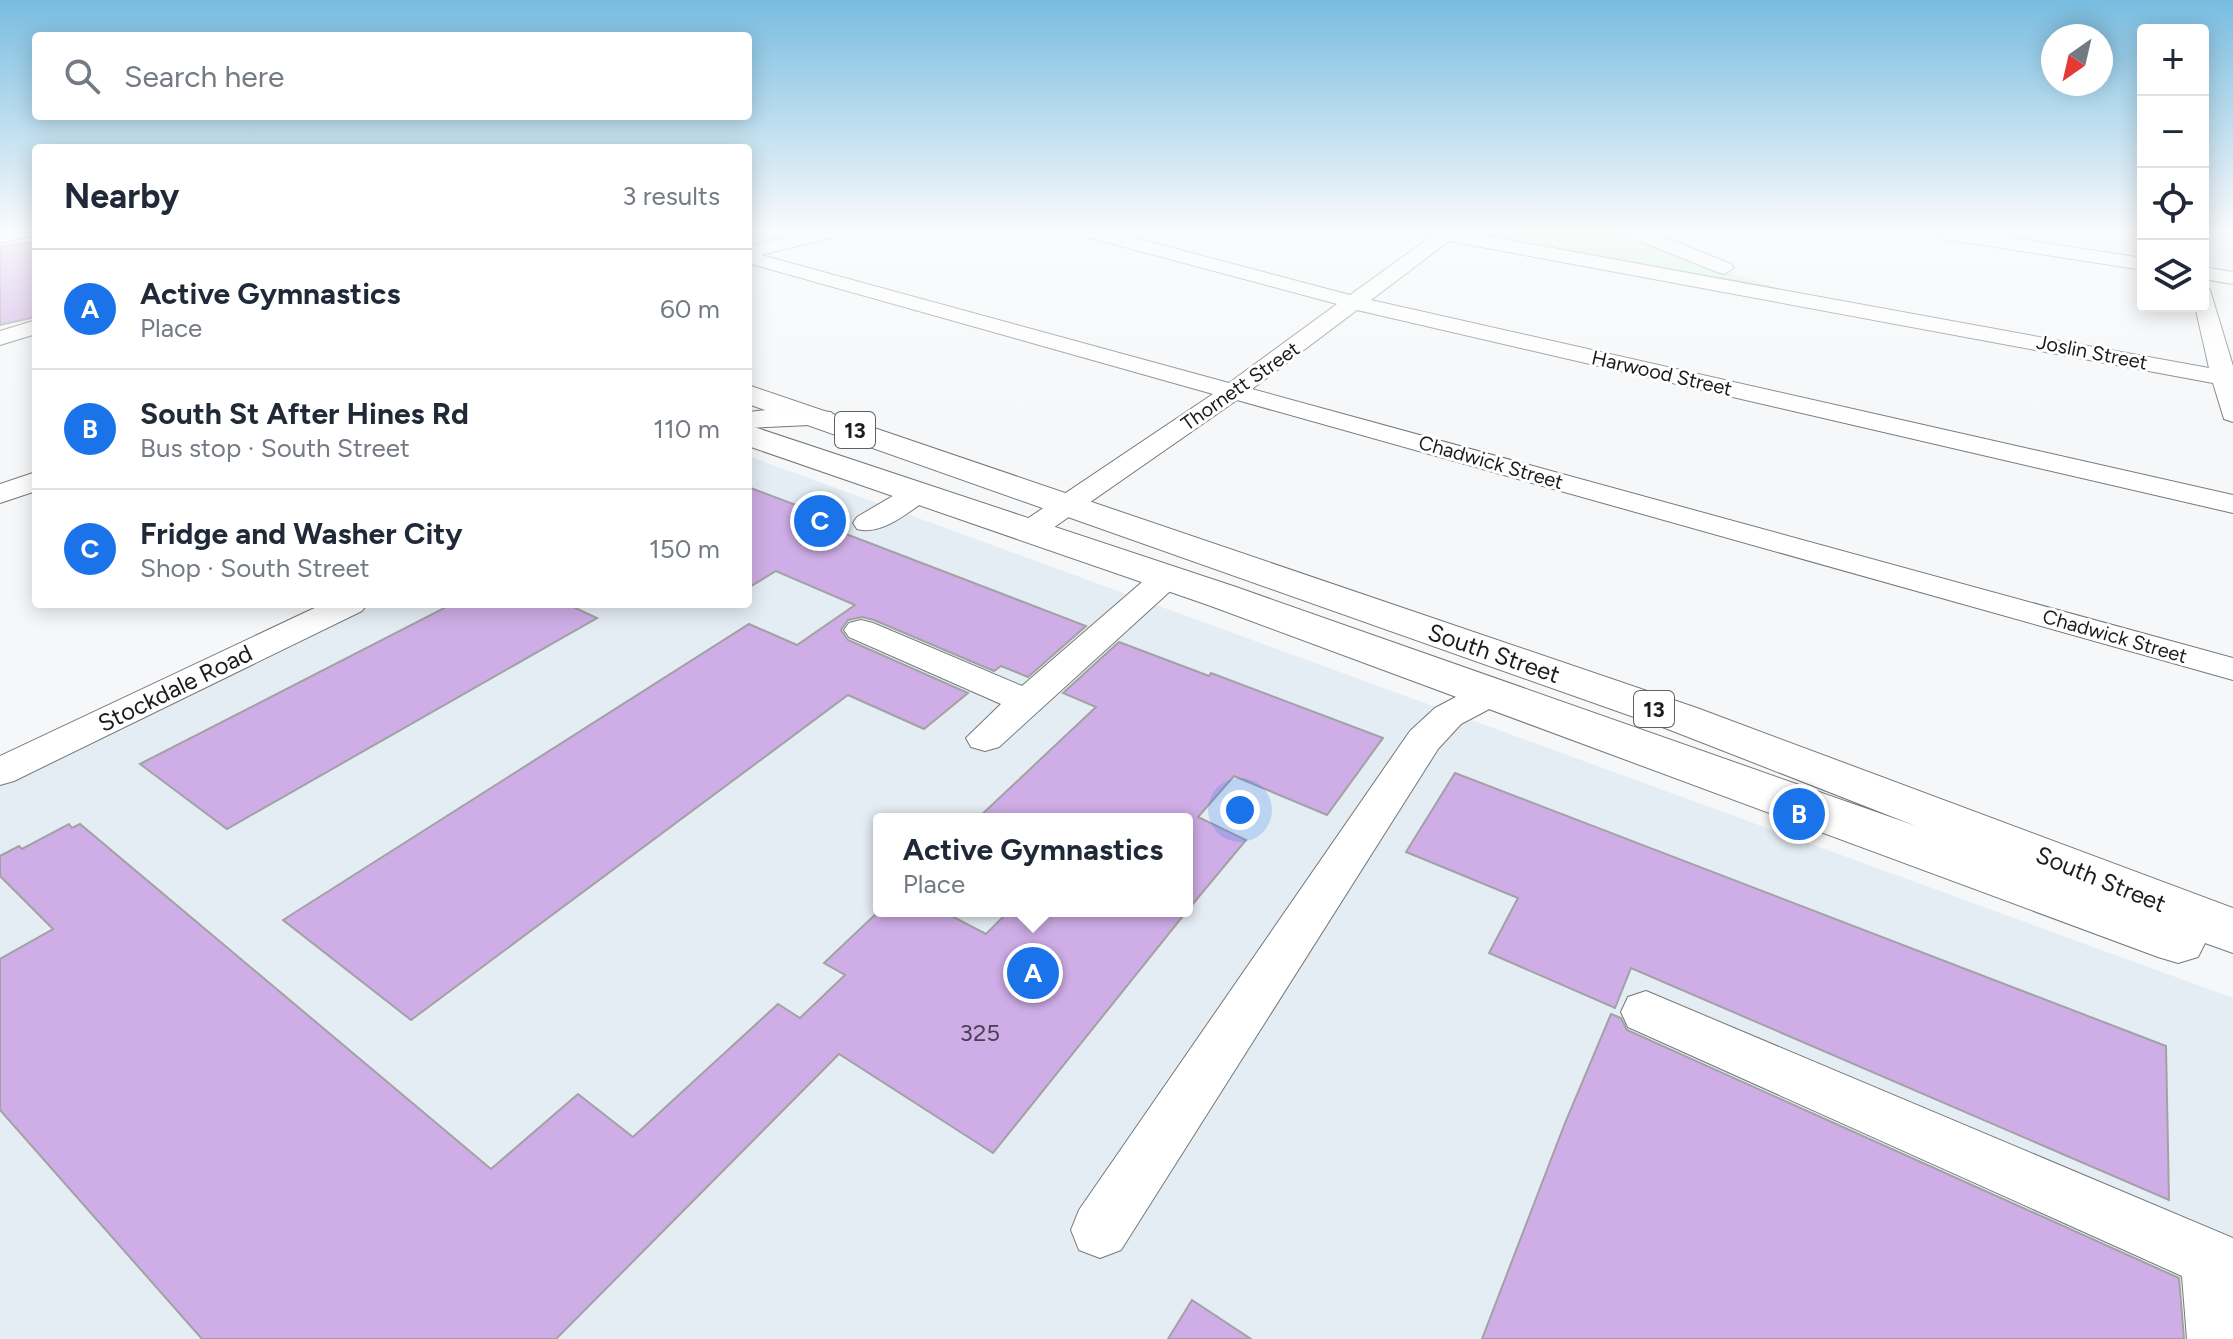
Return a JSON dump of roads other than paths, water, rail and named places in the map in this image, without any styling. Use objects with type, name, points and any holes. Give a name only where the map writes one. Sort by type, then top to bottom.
[{"type":"main road","name":"South Street","points":[[752,395],[1068,505],[1449,677],[2233,961]]},
{"type":"main road","name":"South Street","points":[[752,436],[1167,577],[1236,582]]},
{"type":"main road","name":"South Street","points":[[1449,677],[1850,781],[2233,931]]},
{"type":"street","name":"Chadwick Street","points":[[897,295],[2233,669]]},
{"type":"street","name":"Harwood Street","points":[[1328,295],[2233,504]]},
{"type":"street","name":"Thornett Street","points":[[1029,531],[1235,390],[1365,295]]},
{"type":"street","name":"Joslin Street","points":[[1787,295],[2225,378]]},
{"type":"street","points":[[1812,295],[1846,306]]},
{"type":"street","points":[[2208,312],[2233,414]]},
{"type":"street","points":[[0,338],[32,328]]},
{"type":"street","points":[[752,420],[783,416],[822,418]]},
{"type":"street","points":[[0,494],[32,482]]},
{"type":"street","points":[[868,523],[918,493]]},
{"type":"street","points":[[985,738],[1167,577]]},
{"type":"street","name":"Stockdale Road","points":[[0,772],[342,608]]},
{"type":"street","points":[[861,630],[1026,701]]},
{"type":"street","points":[[1100,1230],[1424,740],[1449,677]]},
{"type":"street","points":[[1646,1012],[2222,1264],[2218,1339]]},
{"type":"place","name":"Fridge and Washer City","points":[[820,521]]},
{"type":"place","name":"South St After Hines Rd","points":[[1799,814]]},
{"type":"place","name":"Active Gymnastics","points":[[1033,973]]}]
